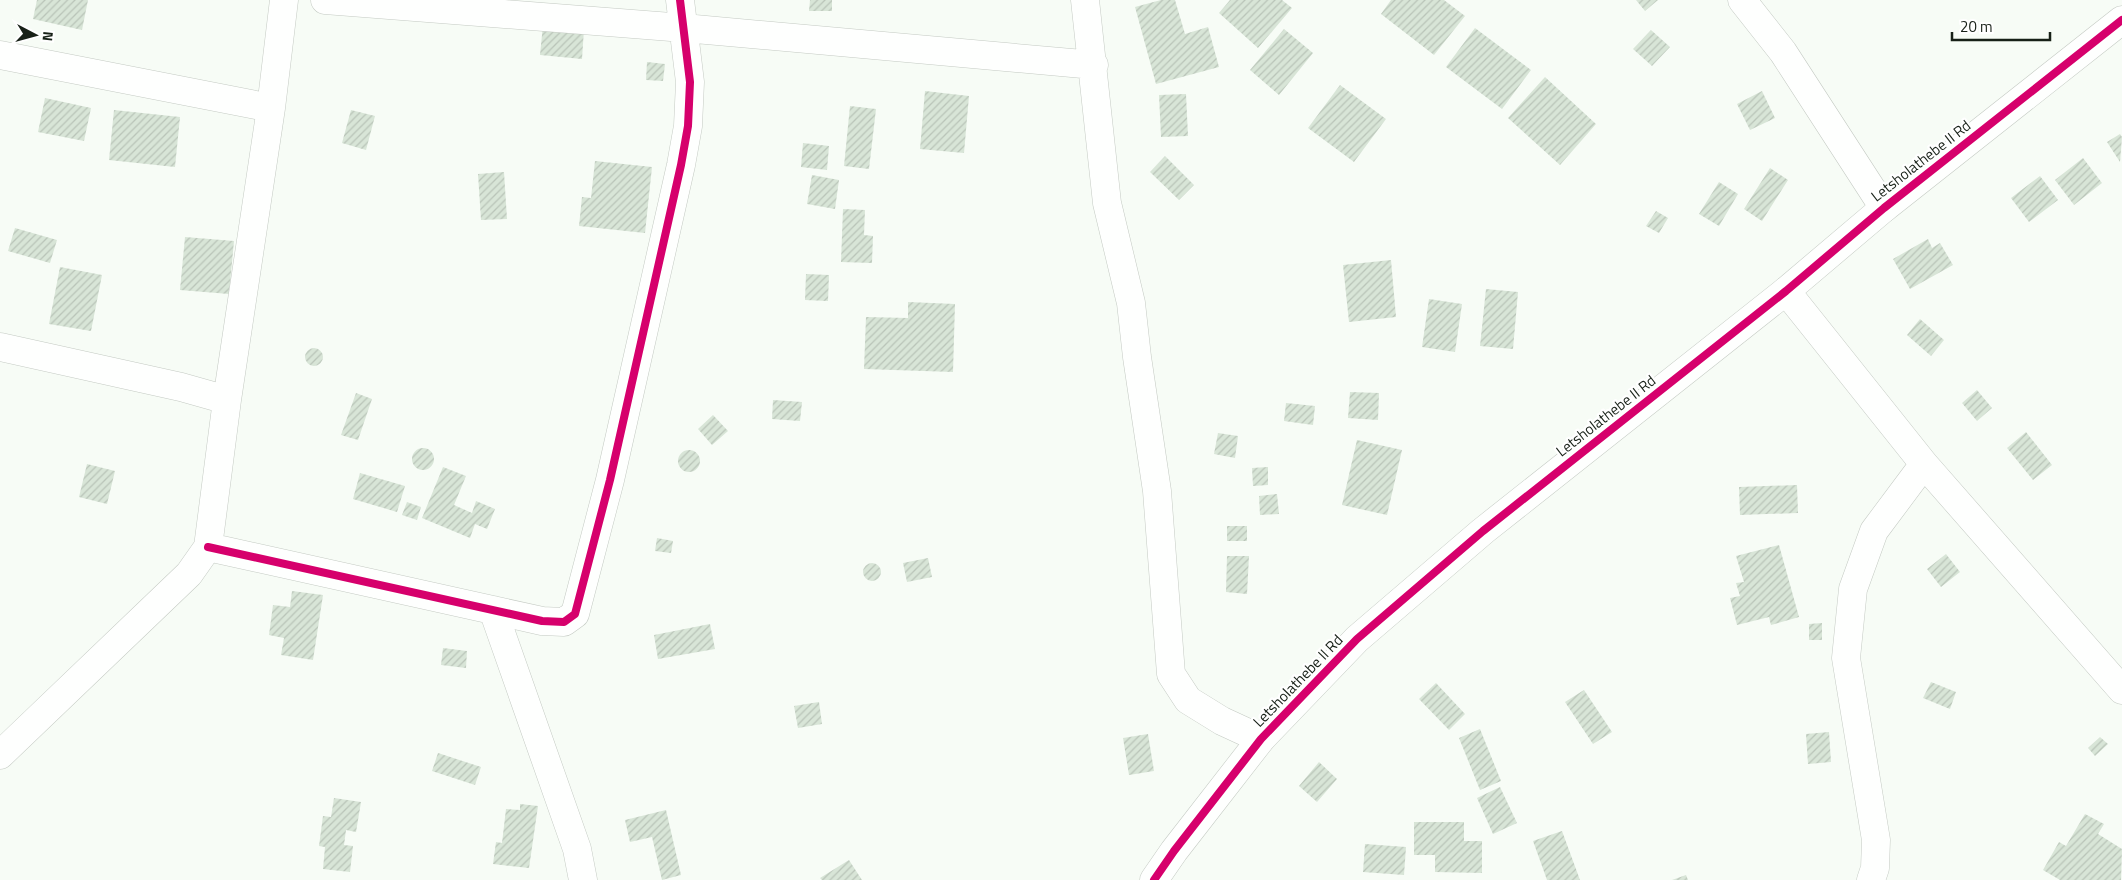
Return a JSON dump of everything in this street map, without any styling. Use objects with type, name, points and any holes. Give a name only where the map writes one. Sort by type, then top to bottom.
[{"type":"street","points":[[0,755],[188,574],[208,547],[227,400],[271,108],[284,0]]},
{"type":"street","points":[[325,0],[684,28],[1094,65]]},
{"type":"street","points":[[208,547],[553,622],[564,622],[575,614],[612,471],[681,165],[688,126],[690,82],[680,0]]},
{"type":"street","points":[[1085,0],[1094,65],[1107,203],[1131,302],[1137,357],[1157,490],[1171,674],[1188,700],[1222,721],[1261,739]]},
{"type":"street","points":[[1742,0],[1783,52],[1884,208]]},
{"type":"street","name":"Letsholathebe II Rd","points":[[1154,880],[1174,851],[1261,739],[1357,639],[1476,537],[1786,291],[1884,208],[2122,20]]},
{"type":"street","points":[[0,55],[271,108]]},
{"type":"street","points":[[1786,291],[1924,464],[2122,690]]},
{"type":"street","points":[[0,347],[181,387],[227,400]]},
{"type":"street","points":[[1871,880],[1875,868],[1876,840],[1846,658],[1853,589],[1874,531],[1924,464]]},
{"type":"street","points":[[493,610],[577,849],[583,880]]},
{"type":"building","points":[[37,0],[88,0],[82,30],[33,19]]},
{"type":"building","points":[[810,0],[832,0],[832,11],[809,11]]},
{"type":"building","points":[[1161,0],[1175,0],[1185,34],[1208,27],[1219,67],[1156,84],[1135,7]]},
{"type":"building","points":[[1230,0],[1282,0],[1292,8],[1258,48],[1219,13]]},
{"type":"building","points":[[1391,0],[1444,0],[1465,16],[1434,55],[1381,14]]},
{"type":"building","points":[[1636,0],[1658,0],[1645,11]]},
{"type":"building","points":[[543,25],[584,29],[582,59],[540,55]]},
{"type":"building","points":[[1475,28],[1531,70],[1502,109],[1446,67]]},
{"type":"building","points":[[1284,29],[1313,53],[1279,95],[1250,70]]},
{"type":"building","points":[[1651,30],[1670,47],[1652,66],[1633,49]]},
{"type":"building","points":[[647,62],[665,64],[663,81],[646,80]]},
{"type":"building","points":[[1545,77],[1596,124],[1560,165],[1508,118]]},
{"type":"building","points":[[1340,85],[1386,119],[1354,162],[1308,128]]},
{"type":"building","points":[[925,91],[969,96],[964,153],[920,149]]},
{"type":"building","points":[[1762,91],[1775,118],[1750,130],[1737,104]]},
{"type":"building","points":[[1186,94],[1188,136],[1161,137],[1159,95]]},
{"type":"building","points":[[45,98],[91,108],[84,141],[38,132]]},
{"type":"building","points":[[850,106],[876,109],[869,169],[844,166]]},
{"type":"building","points":[[114,110],[180,117],[175,167],[109,160]]},
{"type":"building","points":[[351,110],[375,116],[366,150],[342,143]]},
{"type":"building","points":[[2120,134],[2122,137],[2120,162],[2107,142]]},
{"type":"building","points":[[803,143],[829,146],[827,170],[801,167]]},
{"type":"building","points":[[1165,156],[1194,185],[1179,200],[1150,172]]},
{"type":"building","points":[[2083,158],[2102,183],[2074,205],[2055,180]]},
{"type":"building","points":[[595,161],[652,167],[645,233],[579,226],[582,197],[591,198]]},
{"type":"building","points":[[1770,168],[1788,180],[1762,221],[1744,209]]},
{"type":"building","points":[[504,172],[507,219],[481,220],[478,174]]},
{"type":"building","points":[[812,175],[839,180],[835,209],[807,204]]},
{"type":"building","points":[[2040,176],[2058,200],[2029,222],[2011,198]]},
{"type":"building","points":[[1719,182],[1738,194],[1719,226],[1699,214]]},
{"type":"building","points":[[843,209],[865,210],[864,235],[873,236],[872,263],[841,262]]},
{"type":"building","points":[[1656,211],[1668,218],[1659,233],[1646,226]]},
{"type":"building","points":[[15,228],[57,240],[50,263],[8,251]]},
{"type":"building","points":[[185,237],[234,241],[229,294],[180,290]]},
{"type":"building","points":[[1928,239],[1932,248],[1940,243],[1953,265],[1910,289],[1893,259]]},
{"type":"building","points":[[1391,260],[1396,317],[1349,322],[1343,265]]},
{"type":"building","points":[[60,267],[102,275],[91,331],[49,324]]},
{"type":"building","points":[[806,274],[829,275],[828,301],[805,300]]},
{"type":"building","points":[[1486,289],[1518,292],[1513,349],[1480,346]]},
{"type":"building","points":[[1429,299],[1462,304],[1455,352],[1422,347]]},
{"type":"building","points":[[908,302],[955,304],[953,372],[864,369],[866,317],[908,318]]},
{"type":"building","points":[[1920,319],[1944,340],[1931,356],[1907,335]]},
{"type":"building","points":[[310,348],[318,348],[323,353],[321,364],[310,366],[305,361],[305,353]]},
{"type":"building","points":[[1977,390],[1992,408],[1977,421],[1962,403]]},
{"type":"building","points":[[1350,392],[1379,393],[1378,420],[1348,418]]},
{"type":"building","points":[[356,393],[372,399],[358,440],[341,435]]},
{"type":"building","points":[[773,400],[802,402],[800,421],[772,419]]},
{"type":"building","points":[[1286,403],[1315,406],[1313,425],[1284,421]]},
{"type":"building","points":[[713,415],[728,431],[712,445],[698,429]]},
{"type":"building","points":[[2026,432],[2052,465],[2033,480],[2007,448]]},
{"type":"building","points":[[1218,433],[1238,436],[1235,458],[1214,454]]},
{"type":"building","points":[[1357,440],[1402,450],[1387,515],[1342,505]]},
{"type":"building","points":[[423,448],[431,451],[434,459],[431,467],[423,470],[415,467],[412,459],[415,451]]},
{"type":"building","points":[[685,450],[693,450],[700,457],[700,465],[693,472],[685,472],[678,465],[678,457]]},
{"type":"building","points":[[87,464],[115,471],[107,504],[79,497]]},
{"type":"building","points":[[443,467],[466,476],[454,505],[472,513],[476,501],[495,509],[487,529],[475,524],[470,538],[422,518]]},
{"type":"building","points":[[1268,467],[1268,485],[1253,486],[1252,468]]},
{"type":"building","points":[[360,473],[405,486],[397,512],[353,499]]},
{"type":"building","points":[[1797,485],[1798,513],[1740,515],[1739,487]]},
{"type":"building","points":[[1277,494],[1279,514],[1260,515],[1259,496]]},
{"type":"building","points":[[407,502],[421,507],[417,520],[402,515]]},
{"type":"building","points":[[1227,526],[1247,526],[1247,541],[1227,541]]},
{"type":"building","points":[[657,538],[673,541],[671,553],[655,551]]},
{"type":"building","points":[[1779,545],[1799,617],[1771,625],[1769,617],[1737,625],[1730,598],[1740,596],[1736,583],[1744,582],[1736,556]]},
{"type":"building","points":[[1946,554],[1960,572],[1941,587],[1927,569]]},
{"type":"building","points":[[1227,556],[1249,556],[1247,594],[1226,592]]},
{"type":"building","points":[[928,558],[932,577],[907,582],[903,563]]},
{"type":"building","points":[[872,563],[880,568],[881,572],[876,580],[872,581],[864,576],[863,572],[868,564]]},
{"type":"building","points":[[292,591],[323,595],[313,660],[281,655],[284,638],[269,635],[273,605],[290,607]]},
{"type":"building","points":[[1822,623],[1822,640],[1809,640],[1809,624]]},
{"type":"building","points":[[710,624],[715,649],[658,659],[654,635]]},
{"type":"building","points":[[443,648],[467,651],[466,668],[441,665]]},
{"type":"building","points":[[1931,682],[1956,692],[1950,709],[1923,698]]},
{"type":"building","points":[[1436,683],[1465,714],[1449,730],[1419,699]]},
{"type":"building","points":[[1584,690],[1612,732],[1593,744],[1565,702]]},
{"type":"building","points":[[819,702],[822,724],[798,728],[794,706]]},
{"type":"building","points":[[1480,729],[1501,781],[1480,790],[1459,738]]},
{"type":"building","points":[[1829,732],[1831,762],[1808,764],[1806,734]]},
{"type":"building","points":[[1148,734],[1154,771],[1129,775],[1123,738]]},
{"type":"building","points":[[2100,737],[2108,744],[2095,756],[2088,748]]},
{"type":"building","points":[[438,753],[481,767],[475,785],[432,771]]},
{"type":"building","points":[[1319,762],[1337,779],[1317,802],[1299,786]]},
{"type":"building","points":[[1500,787],[1517,823],[1493,834],[1477,798]]},
{"type":"building","points":[[334,798],[361,802],[356,832],[346,830],[344,845],[353,846],[350,872],[323,869],[325,847],[319,846],[323,816],[331,817]]},
{"type":"building","points":[[520,804],[538,806],[529,868],[493,864],[496,842],[502,843],[506,809],[520,810]]},
{"type":"building","points":[[666,810],[681,875],[662,880],[652,837],[630,842],[625,820]]},
{"type":"building","points":[[2085,814],[2104,824],[2098,834],[2122,849],[2121,880],[2060,880],[2043,870],[2059,842],[2066,846]]},
{"type":"building","points":[[1414,822],[1464,822],[1464,841],[1482,841],[1482,873],[1435,872],[1435,855],[1414,855]]},
{"type":"building","points":[[1562,831],[1580,880],[1547,880],[1533,841]]},
{"type":"building","points":[[1365,844],[1406,847],[1404,875],[1363,872]]},
{"type":"building","points":[[849,860],[862,880],[822,880],[820,878]]},
{"type":"building","points":[[1686,875],[1688,880],[1672,880]]},
{"type":"cycle path","points":[[208,547],[542,621],[564,622],[575,614],[610,480],[681,165],[688,126],[690,82],[680,0]]},
{"type":"cycle path","points":[[1154,880],[1174,851],[1261,739],[1357,639],[1483,531],[1786,291],[1884,208],[2122,20]]}]
